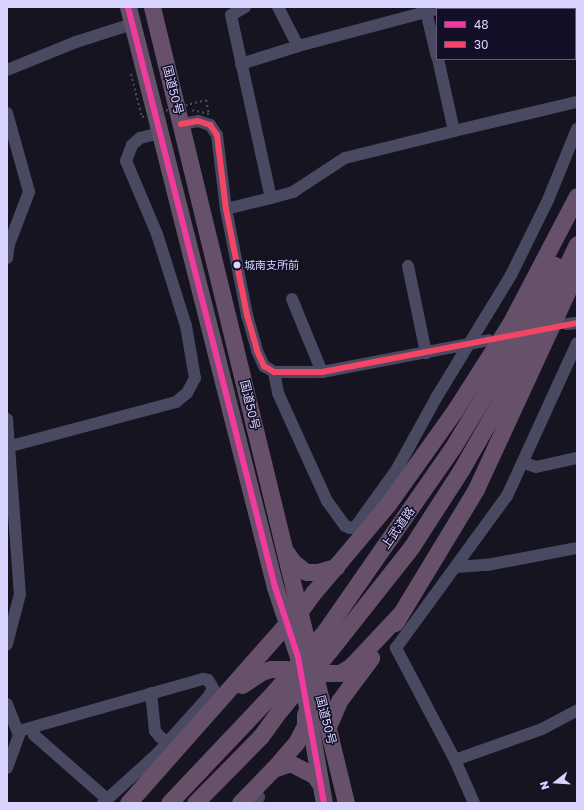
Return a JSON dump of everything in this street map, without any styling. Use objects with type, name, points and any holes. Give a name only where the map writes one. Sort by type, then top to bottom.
[{"type":"highway","name":"国道50号","points":[[128,7],[265,548],[288,622],[304,666],[318,686],[346,803]]},
{"type":"highway","name":"国道50号","points":[[152,7],[300,611],[305,700],[324,803]]},
{"type":"highway","points":[[300,611],[388,504],[455,410],[511,322],[577,196]]},
{"type":"highway","name":"上武道路","points":[[169,803],[274,692],[324,631],[453,447],[539,296],[577,217]]},
{"type":"highway","name":"上武道路","points":[[195,803],[261,736],[280,710],[392,574],[458,476],[502,398],[577,244]]},
{"type":"highway","points":[[328,727],[339,701],[386,638],[476,489],[577,270]]},
{"type":"highway","points":[[283,545],[293,562],[306,572],[318,572],[336,567]]},
{"type":"highway","points":[[211,709],[218,708],[244,684],[266,670],[304,666],[332,675],[346,670],[401,613]]},
{"type":"highway","points":[[128,803],[172,745],[211,709],[288,622]]},
{"type":"highway","points":[[240,803],[254,796],[273,769],[296,742],[304,726],[305,700]]},
{"type":"highway","points":[[273,769],[290,763],[297,764],[314,775],[320,784]]},
{"type":"street","points":[[244,7],[231,15],[271,198]]},
{"type":"street","points":[[278,7],[298,46]]},
{"type":"street","points":[[241,64],[298,46],[432,9],[436,48]]},
{"type":"street","points":[[7,70],[76,42],[132,24]]},
{"type":"street","points":[[437,60],[454,131]]},
{"type":"street","points":[[226,209],[293,192],[345,158],[577,102]]},
{"type":"street","points":[[7,113],[29,192],[8,244],[7,258]]},
{"type":"street","points":[[181,124],[198,121],[210,125],[217,135],[226,209],[256,351],[264,366],[274,372],[322,372],[489,340]]},
{"type":"street","points":[[274,372],[278,393],[327,501],[345,526],[352,528],[358,524],[391,478],[436,398],[471,344],[532,232],[577,129]]},
{"type":"street","points":[[9,446],[176,402],[186,393],[195,378],[186,326],[157,234],[126,161],[132,145],[140,138],[160,133]]},
{"type":"street","points":[[408,266],[426,353]]},
{"type":"street","points":[[292,299],[322,372]]},
{"type":"street","points":[[474,803],[455,760],[396,652],[396,648],[507,496],[524,463],[577,344]]},
{"type":"street","points":[[7,419],[20,594],[7,644]]},
{"type":"street","points":[[524,463],[536,467],[577,458]]},
{"type":"street","points":[[456,567],[487,565],[577,548]]},
{"type":"street","points":[[19,731],[203,679],[208,680],[212,685],[210,696],[172,745],[105,801],[34,735],[32,728]]},
{"type":"street","points":[[151,693],[155,731],[172,745]]},
{"type":"street","points":[[7,704],[19,731],[7,768]]},
{"type":"street","points":[[455,760],[542,729],[577,710]]},
{"type":"path","points":[[131,74],[142,117],[206,100],[209,114],[191,110]]},
{"type":"transit line","name":"48","points":[[128,7],[275,587],[298,657],[324,803]]},
{"type":"transit line","name":"30","points":[[181,124],[198,121],[210,125],[217,135],[226,209],[247,315],[257,351],[264,366],[274,372],[322,372],[577,323]]},
{"type":"place","name":"城南支所前","points":[[237,265]]}]
